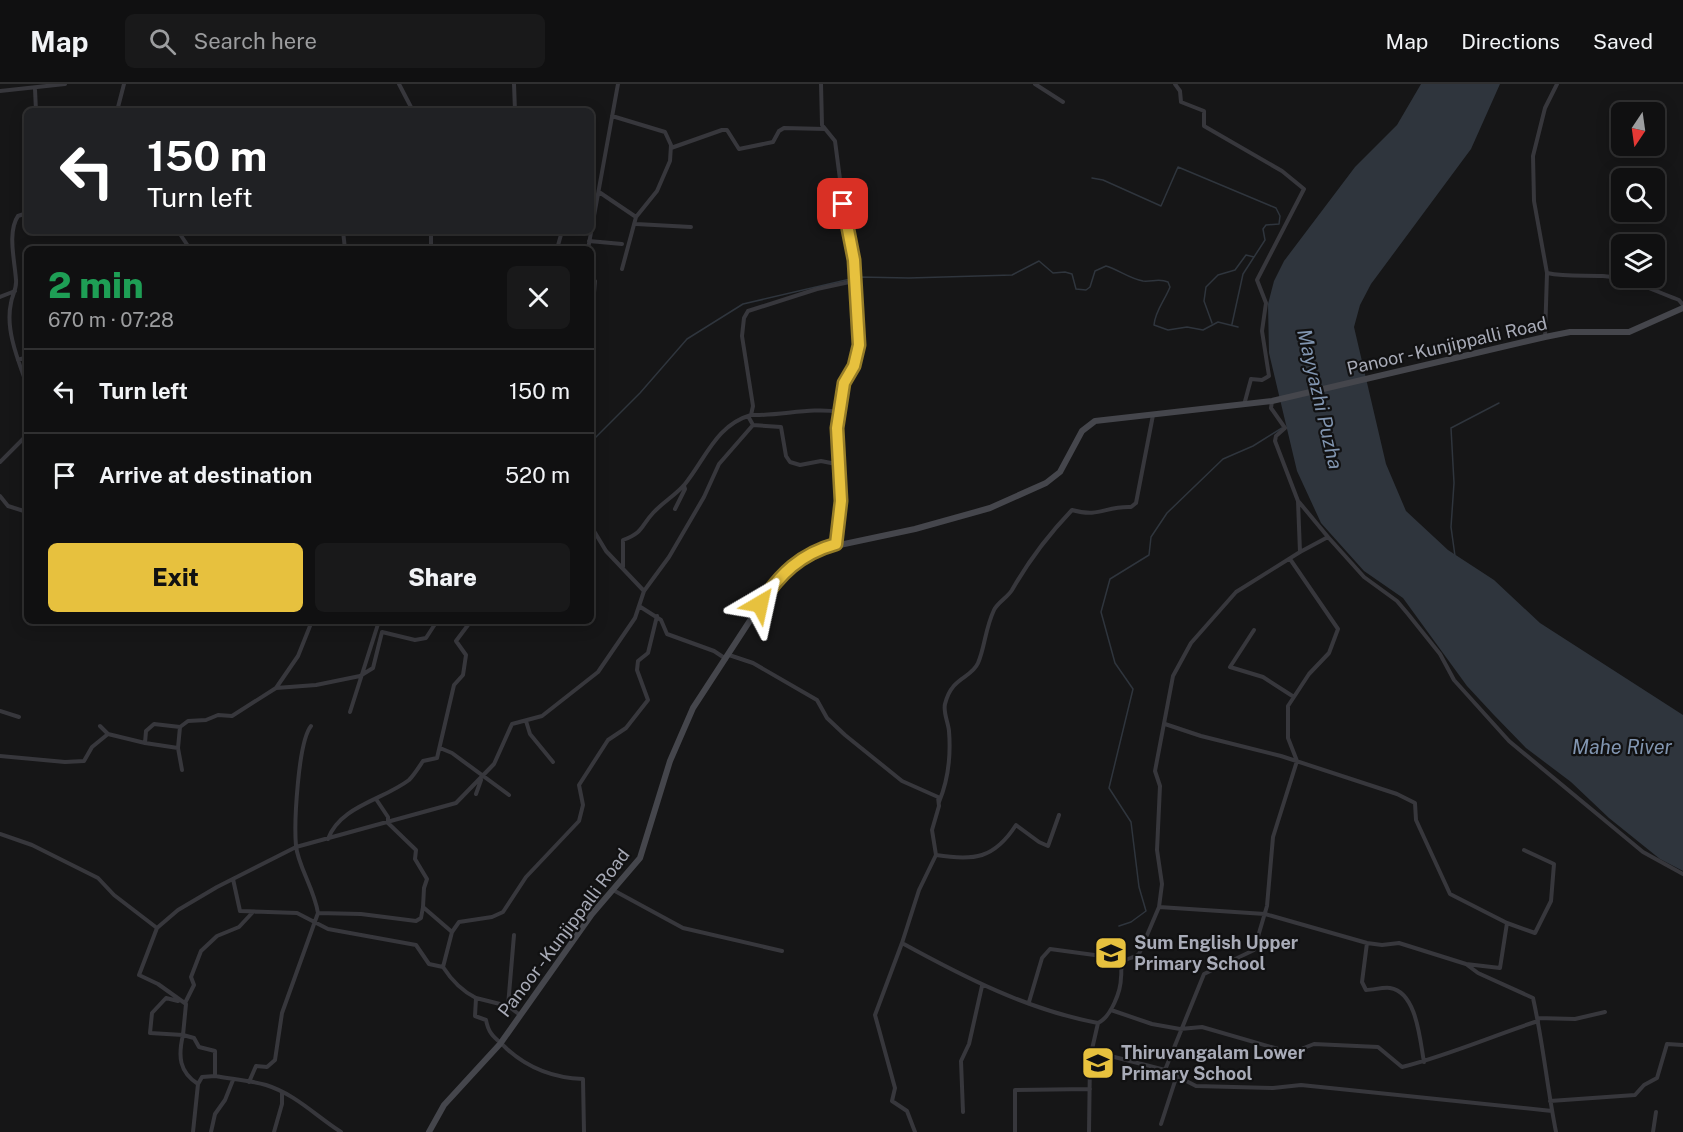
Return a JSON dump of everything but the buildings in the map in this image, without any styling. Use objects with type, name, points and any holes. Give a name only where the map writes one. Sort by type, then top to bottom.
[{"type":"main road","name":"Panoor - Kunjippalli Road","points":[[429,1132],[444,1105],[500,1044],[546,975],[613,890],[627,876],[644,851],[677,743],[693,708],[775,582],[803,557],[836,544],[915,529],[990,508],[1054,478],[1060,472],[1082,431],[1095,421],[1272,401],[1570,332],[1629,332],[1683,306]]},
{"type":"street","points":[[0,91],[37,89],[65,84]]},
{"type":"street","points":[[118,108],[124,84]]},
{"type":"street","points":[[399,84],[411,108]]},
{"type":"street","points":[[514,84],[515,108]]},
{"type":"street","points":[[594,216],[618,84]]},
{"type":"street","points":[[821,84],[819,91],[825,129],[835,141],[846,225],[854,260],[858,351],[844,383],[837,428],[841,465],[841,501],[836,544]]},
{"type":"street","points":[[1035,84],[1063,102]]},
{"type":"street","points":[[1175,84],[1180,91],[1181,102],[1204,111],[1204,126],[1282,171],[1305,189],[1257,280],[1266,303],[1262,330],[1269,376],[1262,380],[1251,379],[1244,405]]},
{"type":"street","points":[[1545,337],[1546,273],[1534,201],[1533,156],[1545,108],[1557,84]]},
{"type":"street","points":[[36,108],[37,89]]},
{"type":"street","points":[[612,116],[664,132],[671,148],[670,161],[657,191],[636,217],[622,270]]},
{"type":"street","points":[[671,148],[722,130],[728,130],[739,149],[773,142],[779,131],[784,128],[825,129]]},
{"type":"street","points":[[599,192],[636,217]]},
{"type":"street","points":[[24,214],[18,216],[15,222],[15,291],[10,303],[18,360],[24,377]]},
{"type":"street","points":[[636,224],[691,227]]},
{"type":"street","points":[[588,246],[590,234]]},
{"type":"street","points":[[589,241],[622,244]]},
{"type":"street","points":[[1546,273],[1562,277],[1611,277]]},
{"type":"street","points":[[594,280],[594,293]]},
{"type":"street","points":[[753,425],[750,415],[753,406],[742,326],[748,311],[817,289],[854,281]]},
{"type":"street","points":[[1651,288],[1679,300],[1683,306]]},
{"type":"street","points":[[0,297],[15,291]]},
{"type":"street","points":[[18,360],[24,358]]},
{"type":"street","points":[[1272,401],[1271,408],[1282,420],[1285,428],[1276,436],[1275,441],[1298,501],[1300,552]]},
{"type":"street","points":[[623,567],[623,540],[640,532],[653,513],[684,486],[709,447],[730,424],[750,415],[822,410],[840,412]]},
{"type":"street","points":[[915,1132],[907,1111],[892,1101],[896,1088],[874,1016],[902,943],[919,890],[936,855],[933,825],[951,764],[949,728],[944,707],[950,687],[978,664],[984,634],[995,608],[1011,591],[1016,580],[1054,529],[1072,510],[1098,514],[1112,507],[1131,507],[1136,503],[1153,415]]},
{"type":"street","points":[[753,425],[781,427],[786,456],[790,462],[800,465],[821,461],[841,465]]},
{"type":"street","points":[[186,1004],[158,984],[139,975],[157,928],[178,910],[296,847],[328,840],[456,802],[497,759],[508,728],[512,724],[542,716],[598,672],[635,618],[644,591],[669,557],[719,464],[753,425]]},
{"type":"street","points":[[0,462],[24,438]]},
{"type":"street","points":[[675,509],[685,489],[684,486]]},
{"type":"street","points":[[0,496],[8,506],[24,511]]},
{"type":"street","points":[[1298,501],[1364,577],[1397,601],[1440,654],[1454,680],[1509,741],[1643,852],[1683,874]]},
{"type":"street","points":[[594,531],[606,551],[644,591]]},
{"type":"street","points":[[1029,1002],[1042,958],[1050,950],[1125,960],[1139,954],[1159,907],[1162,884],[1157,850],[1160,786],[1155,771],[1173,676],[1191,643],[1236,592],[1328,537]]},
{"type":"street","points":[[1165,1070],[1204,974],[1254,950],[1265,914],[1273,837],[1297,761],[1288,738],[1288,706],[1310,674],[1329,653],[1338,629],[1290,559]]},
{"type":"street","points":[[639,606],[664,622],[667,634],[728,657],[753,663],[818,700],[830,721],[844,735],[893,775],[912,787],[935,794],[939,802]]},
{"type":"street","points":[[443,967],[452,932],[459,922],[492,917],[503,912],[526,877],[579,821],[583,805],[579,785],[608,740],[626,728],[648,700],[637,670],[638,661],[648,653],[657,616]]},
{"type":"street","points":[[145,742],[146,731],[151,726],[180,727],[188,721],[206,720],[218,715],[232,716],[276,688],[298,656],[311,624]]},
{"type":"street","points":[[350,712],[378,624]]},
{"type":"street","points":[[276,688],[316,685],[360,676],[373,668],[382,632],[415,640],[426,638],[435,624]]},
{"type":"street","points":[[328,840],[333,826],[341,819],[410,779],[423,761],[437,758],[454,685],[463,675],[466,655],[456,641],[469,624]]},
{"type":"street","points":[[1254,630],[1230,667],[1263,677],[1294,697]]},
{"type":"street","points":[[0,711],[19,717]]},
{"type":"street","points":[[526,721],[530,734],[553,762]]},
{"type":"street","points":[[1165,724],[1201,736],[1297,761],[1415,802],[1416,820],[1450,894],[1507,923],[1535,933],[1551,901],[1554,864],[1524,850]]},
{"type":"street","points":[[100,726],[108,734],[177,748]]},
{"type":"street","points":[[249,1082],[256,1066],[267,1067],[276,1060],[282,1013],[298,976],[318,912],[316,897],[296,847],[301,753],[306,732],[311,726]]},
{"type":"street","points":[[180,727],[177,748],[182,770]]},
{"type":"street","points":[[0,756],[65,762],[84,761],[92,747],[108,734]]},
{"type":"street","points":[[440,748],[452,753],[509,795]]},
{"type":"street","points":[[476,794],[483,776]]},
{"type":"street","points":[[318,912],[372,915],[416,921],[421,918],[427,879],[415,859],[416,850],[388,823],[388,817],[376,799]]},
{"type":"street","points":[[936,855],[955,858],[984,855],[1002,843],[1018,824],[1039,842],[1048,846],[1059,815]]},
{"type":"street","points":[[0,834],[32,844],[98,878],[114,895],[157,928]]},
{"type":"street","points":[[233,879],[240,911],[297,913],[315,920],[328,930],[416,945],[429,964],[443,967],[458,986],[476,998],[508,1006],[520,1015]]},
{"type":"street","points":[[613,890],[683,928],[782,951]]},
{"type":"street","points":[[423,907],[452,932]]},
{"type":"street","points":[[1159,907],[1265,914],[1367,943],[1382,945],[1399,943],[1466,964],[1500,968],[1507,923]]},
{"type":"street","points":[[198,1084],[188,1077],[179,1061],[186,1004],[194,985],[191,977],[201,951],[217,936],[239,927],[253,912]]},
{"type":"street","points":[[508,1006],[514,935]]},
{"type":"street","points":[[902,943],[982,986],[1056,1013],[1098,1023]]},
{"type":"street","points":[[1367,943],[1362,982],[1366,990],[1390,988],[1401,993],[1417,1018],[1424,1062]]},
{"type":"street","points":[[1089,1132],[1091,1051],[1098,1023],[1111,1010],[1125,960]]},
{"type":"street","points":[[1466,964],[1478,973],[1533,998],[1556,1132]]},
{"type":"street","points":[[963,1112],[961,1061],[969,1044],[982,986]]},
{"type":"street","points":[[186,1004],[166,998],[152,1013],[150,1033],[194,1038],[199,1047],[215,1052],[214,1076]]},
{"type":"street","points":[[476,998],[475,1016],[486,1020],[489,1033],[500,1044],[532,1068],[569,1079],[583,1079],[584,1132]]},
{"type":"street","points":[[1111,1010],[1133,1019],[1180,1029],[1202,1027],[1278,1049],[1296,1051],[1314,1044],[1378,1047],[1402,1067],[1447,1056],[1479,1040],[1538,1019],[1575,1019],[1605,1012]]},
{"type":"street","points":[[1550,1101],[1635,1095],[1644,1085],[1657,1078],[1667,1044],[1683,1045]]},
{"type":"street","points":[[1091,1051],[1165,1070],[1196,1086],[1273,1088],[1301,1085],[1552,1111]]},
{"type":"street","points":[[1161,1124],[1177,1075]]},
{"type":"street","points":[[193,1132],[198,1084],[202,1077],[214,1076],[249,1082],[282,1092],[310,1107],[341,1132]]},
{"type":"street","points":[[211,1132],[215,1114],[225,1100],[232,1080]]},
{"type":"street","points":[[1015,1132],[1015,1090],[1090,1089]]},
{"type":"street","points":[[274,1132],[282,1104],[282,1092]]},
{"type":"street","points":[[1653,1132],[1656,1112]]},
{"type":"water","name":"Mahe River","points":[[1421,84],[1500,84],[1471,149],[1371,284],[1360,305],[1354,327],[1386,464],[1406,511],[1448,550],[1494,580],[1540,623],[1683,715],[1683,871],[1660,859],[1609,818],[1571,782],[1526,748],[1493,714],[1467,686],[1403,598],[1364,571],[1321,523],[1297,471],[1269,353],[1268,304],[1274,281],[1284,261],[1355,167],[1397,125]]},
{"type":"waterway","points":[[1092,178],[1103,180],[1161,206],[1178,167],[1276,208],[1280,216],[1279,224],[1266,225],[1263,229],[1265,240],[1243,274],[1232,324]]},
{"type":"waterway","points":[[1212,323],[1204,301],[1206,287],[1218,275],[1235,270],[1246,255],[1254,257]]},
{"type":"waterway","points":[[594,439],[640,393],[687,339],[743,304],[859,277],[1012,275],[1039,261],[1053,273],[1072,274],[1076,289],[1086,290],[1090,287],[1095,271],[1106,266],[1138,280],[1168,282],[1170,287],[1158,310],[1154,325],[1168,330],[1187,327],[1203,330],[1218,322],[1238,327]]},
{"type":"waterway","points":[[1455,556],[1451,527],[1454,483],[1451,428],[1499,403]]},
{"type":"waterway","points":[[1119,926],[1131,922],[1146,911],[1139,887],[1131,822],[1109,788],[1133,689],[1115,663],[1101,612],[1110,579],[1149,555],[1151,537],[1167,513],[1223,459],[1253,446],[1282,428]]},
{"type":"place","name":"Sum English Upper Primary School","points":[[1111,953]]},
{"type":"place","name":"Thiruvangalam Lower Primary School","points":[[1098,1063]]},
{"type":"route","points":[[760,604],[775,582],[791,566],[816,550],[836,544],[841,501],[841,468],[837,428],[844,383],[854,366],[859,345],[854,260],[843,204]]},
{"type":"water label","name":"Mayyazhi Puzha","points":[[1320,399]]}]
